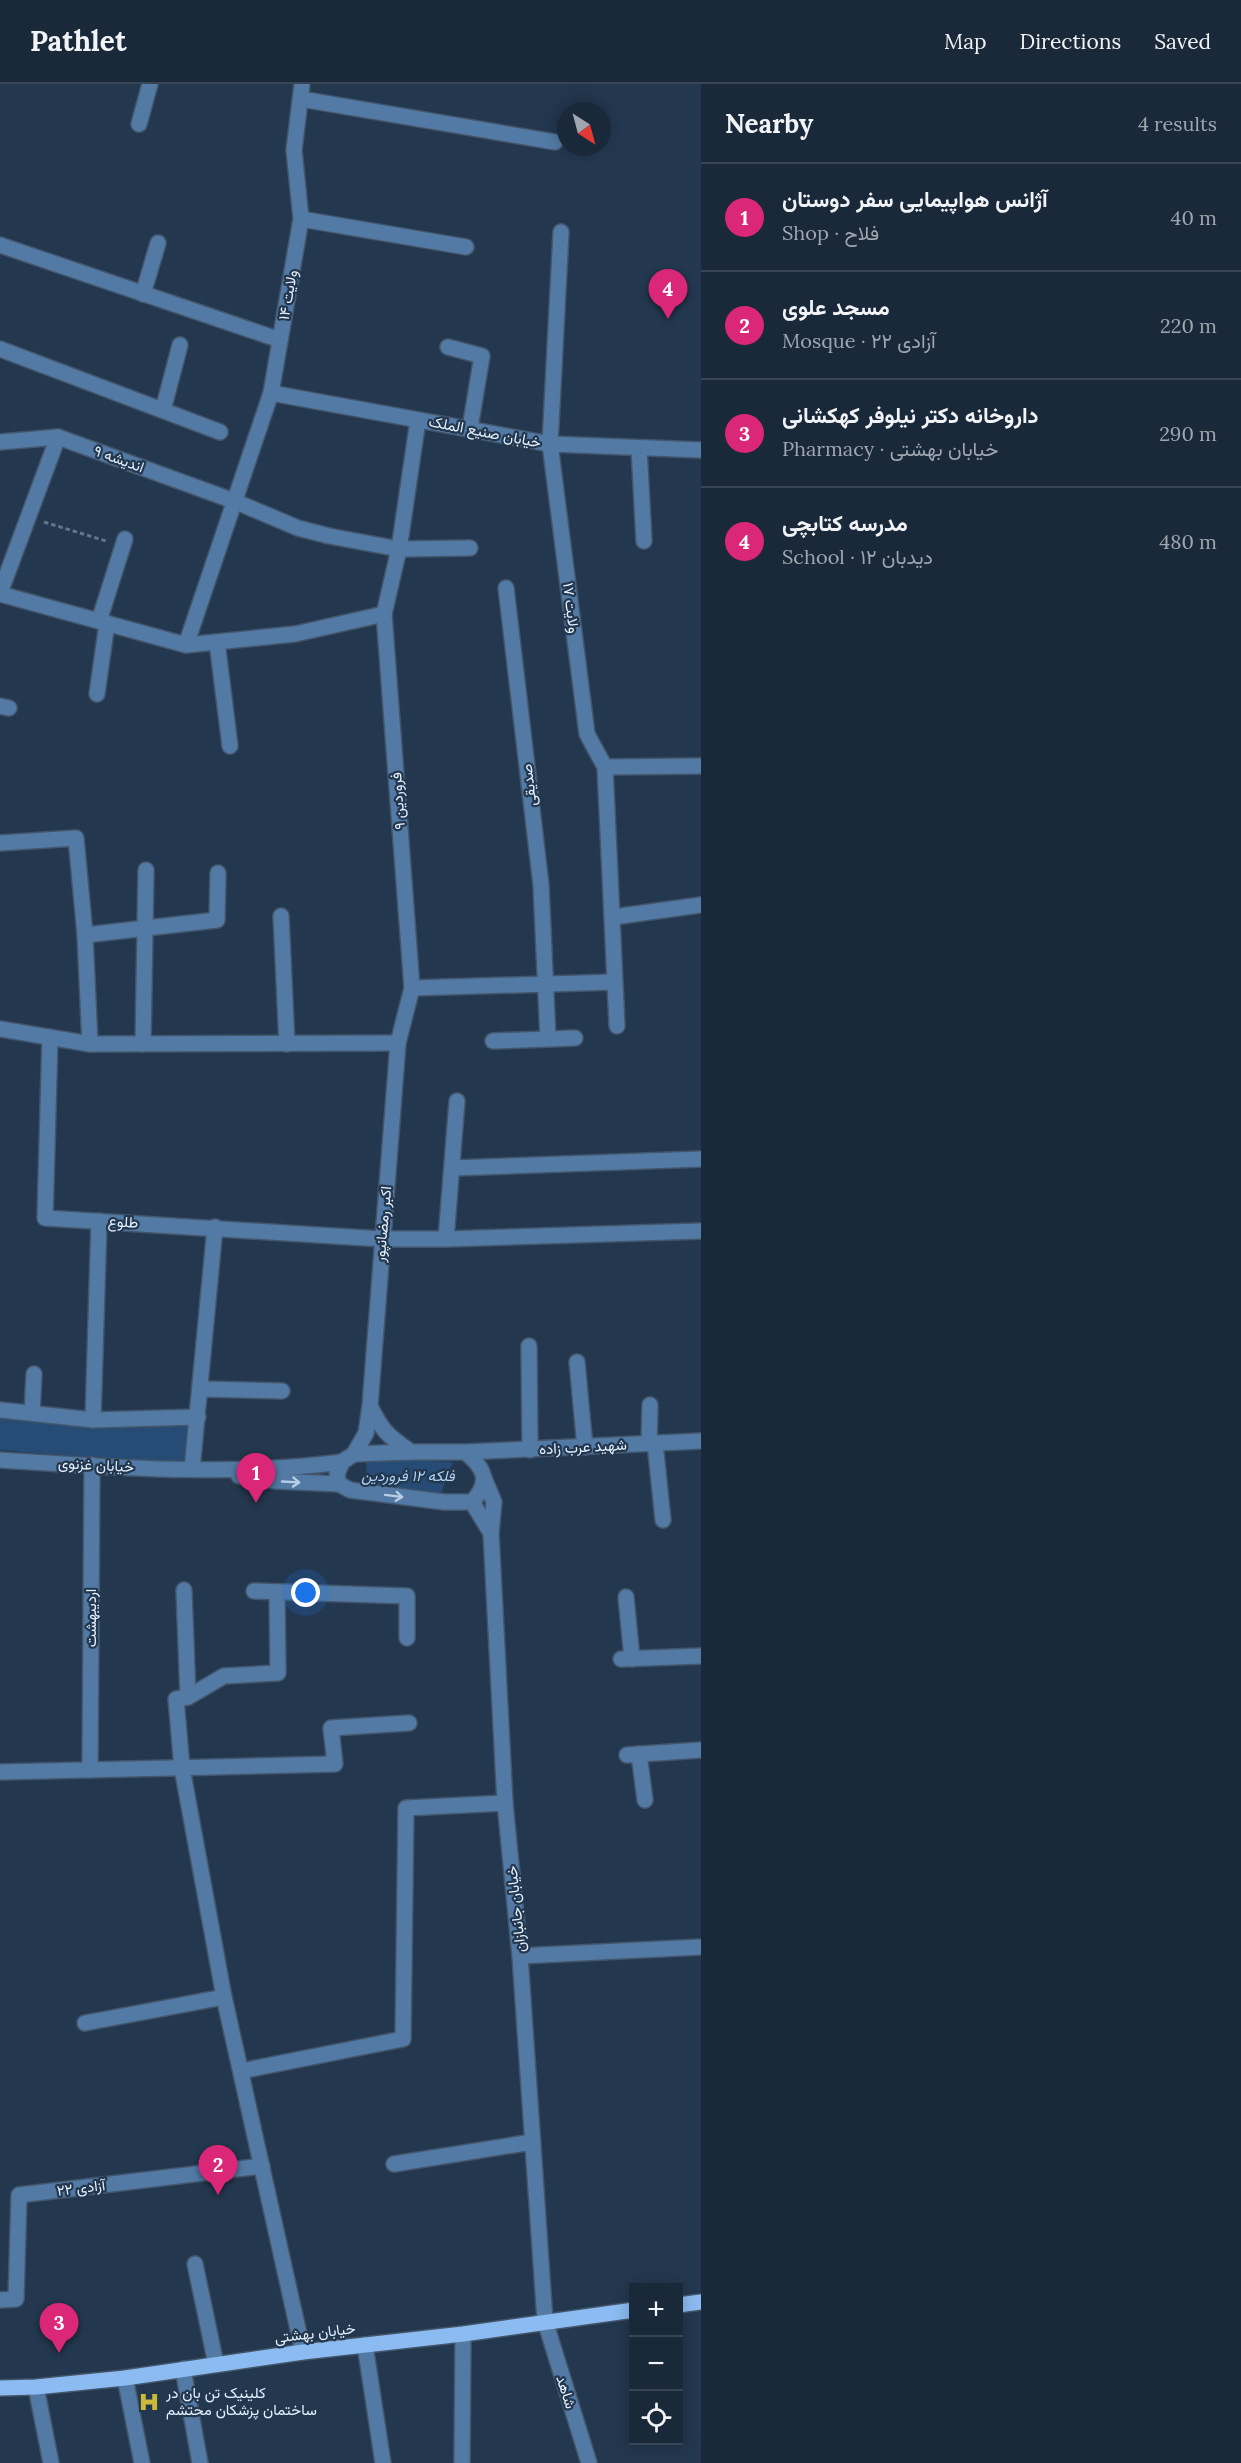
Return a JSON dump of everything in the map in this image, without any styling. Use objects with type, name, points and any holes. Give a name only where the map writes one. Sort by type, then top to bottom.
[{"type":"main road","points":[[683,2304],[701,2302]]},
{"type":"main road","name":"خیابان بهشتی","points":[[0,2388],[36,2387],[125,2378],[303,2352],[463,2334],[629,2310]]},
{"type":"street","points":[[139,124],[150,84]]},
{"type":"street","points":[[302,92],[555,142]]},
{"type":"street","name":"ولایت ۱۴","points":[[186,645],[271,393],[301,219],[294,150],[302,92]]},
{"type":"street","points":[[301,219],[466,247]]},
{"type":"street","name":"ولایت ۱۷","points":[[561,232],[550,444],[587,734],[605,767]]},
{"type":"street","points":[[143,294],[158,243]]},
{"type":"street","points":[[0,245],[280,340]]},
{"type":"street","points":[[163,410],[180,345]]},
{"type":"street","points":[[448,347],[482,356],[470,428]]},
{"type":"street","points":[[0,349],[220,432]]},
{"type":"street","name":"خیابان صنیع الملک","points":[[271,393],[550,444],[701,450]]},
{"type":"street","name":"فروردین ۹","points":[[398,1043],[412,988],[384,614],[399,549],[418,420]]},
{"type":"street","points":[[58,436],[0,594],[186,645],[296,634],[384,614]]},
{"type":"street","name":"اندیشه ۹","points":[[0,442],[58,436],[234,501],[298,528],[330,536],[399,549],[470,548]]},
{"type":"street","points":[[639,448],[644,541]]},
{"type":"street","points":[[97,694],[103,622],[123,542]]},
{"type":"street","name":"صدیقی","points":[[506,588],[541,885],[548,1039]]},
{"type":"street","points":[[217,642],[230,746]]},
{"type":"street","points":[[617,1026],[605,767],[701,766]]},
{"type":"street","points":[[0,843],[76,838],[85,935],[90,1044]]},
{"type":"street","points":[[143,1044],[146,870]]},
{"type":"street","points":[[85,935],[218,920],[218,873]]},
{"type":"street","points":[[613,917],[701,904]]},
{"type":"street","points":[[281,916],[287,1044]]},
{"type":"street","points":[[412,988],[614,982]]},
{"type":"street","points":[[0,1029],[90,1044],[398,1043]]},
{"type":"street","name":"طلوع","points":[[50,1037],[45,1218],[382,1239],[446,1239]]},
{"type":"street","points":[[493,1041],[574,1038]]},
{"type":"street","name":"اکبر رمضانپور","points":[[339,1484],[338,1474],[366,1433],[370,1406],[398,1043]]},
{"type":"street","points":[[457,1101],[446,1239],[701,1231]]},
{"type":"street","points":[[452,1168],[701,1159]]},
{"type":"street","points":[[93,1420],[99,1221]]},
{"type":"street","points":[[215,1227],[192,1469],[276,1481],[339,1484],[350,1490],[444,1502],[472,1502],[481,1492],[484,1478]]},
{"type":"street","points":[[529,1346],[530,1450]]},
{"type":"street","points":[[577,1362],[585,1447]]},
{"type":"street","points":[[32,1413],[34,1374]]},
{"type":"street","points":[[201,1389],[282,1391]]},
{"type":"street","points":[[650,1405],[652,1444],[663,1520]]},
{"type":"street","points":[[370,1406],[380,1427],[411,1452]]},
{"type":"street","points":[[0,1410],[93,1420],[198,1417]]},
{"type":"street","name":"شهید عرب زاده","points":[[192,1469],[301,1467],[348,1458],[411,1452],[530,1450],[701,1441]]},
{"type":"street","points":[[465,1452],[478,1463],[494,1502],[491,1533]]},
{"type":"street","name":"خیابان غزنوی","points":[[0,1460],[192,1469]]},
{"type":"street","name":"اردیبهشت","points":[[90,1770],[92,1465]]},
{"type":"street","name":"خیابان جانبازان","points":[[472,1502],[491,1533],[505,1803],[520,1956],[544,2321]]},
{"type":"street","points":[[184,1590],[189,1697]]},
{"type":"street","points":[[254,1591],[407,1596],[407,1638]]},
{"type":"street","points":[[277,1592],[278,1673],[224,1676],[189,1697],[176,1699],[182,1768],[224,1997],[303,2352]]},
{"type":"street","points":[[626,1597],[626,1659],[701,1656]]},
{"type":"street","points":[[0,1772],[335,1764],[331,1728],[409,1723]]},
{"type":"street","points":[[645,1800],[633,1754],[701,1750]]},
{"type":"street","points":[[241,2071],[403,2039],[406,1808],[505,1803]]},
{"type":"street","points":[[520,1956],[701,1947]]},
{"type":"street","points":[[85,2023],[224,1997]]},
{"type":"street","points":[[394,2164],[532,2142]]},
{"type":"street","name":"آزادی ۲۲","points":[[0,2300],[16,2299],[19,2195],[262,2166]]},
{"type":"street","points":[[195,2264],[216,2364]]},
{"type":"street","name":"شاهد","points":[[544,2321],[590,2463]]},
{"type":"street","points":[[462,2463],[463,2334]]},
{"type":"street","points":[[365,2345],[383,2463]]},
{"type":"street","points":[[183,2369],[200,2463]]},
{"type":"street","points":[[125,2378],[142,2463]]},
{"type":"street","points":[[36,2387],[51,2463]]},
{"type":"path","points":[[27,517],[123,542]]},
{"type":"green space","points":[[0,1418],[93,1428],[188,1425],[183,1465],[0,1450]]},
{"type":"green space","name":"فلکه ۱۲ فروردین","points":[[366,1458],[453,1462],[441,1493],[367,1492]]},
{"type":"place","name":"مدرسه کتابچی","points":[[668,319]]},
{"type":"place","name":"آژانس هواپیمایی سفر دوستان","points":[[256,1503]]},
{"type":"place","name":"مسجد علوی","points":[[218,2195]]},
{"type":"place","name":"داروخانه دکتر نیلوفر کهکشانی","points":[[59,2353]]},
{"type":"place","name":"کلینیک تن بان در ساختمان پزشکان محتشم","points":[[149,2402]]}]
